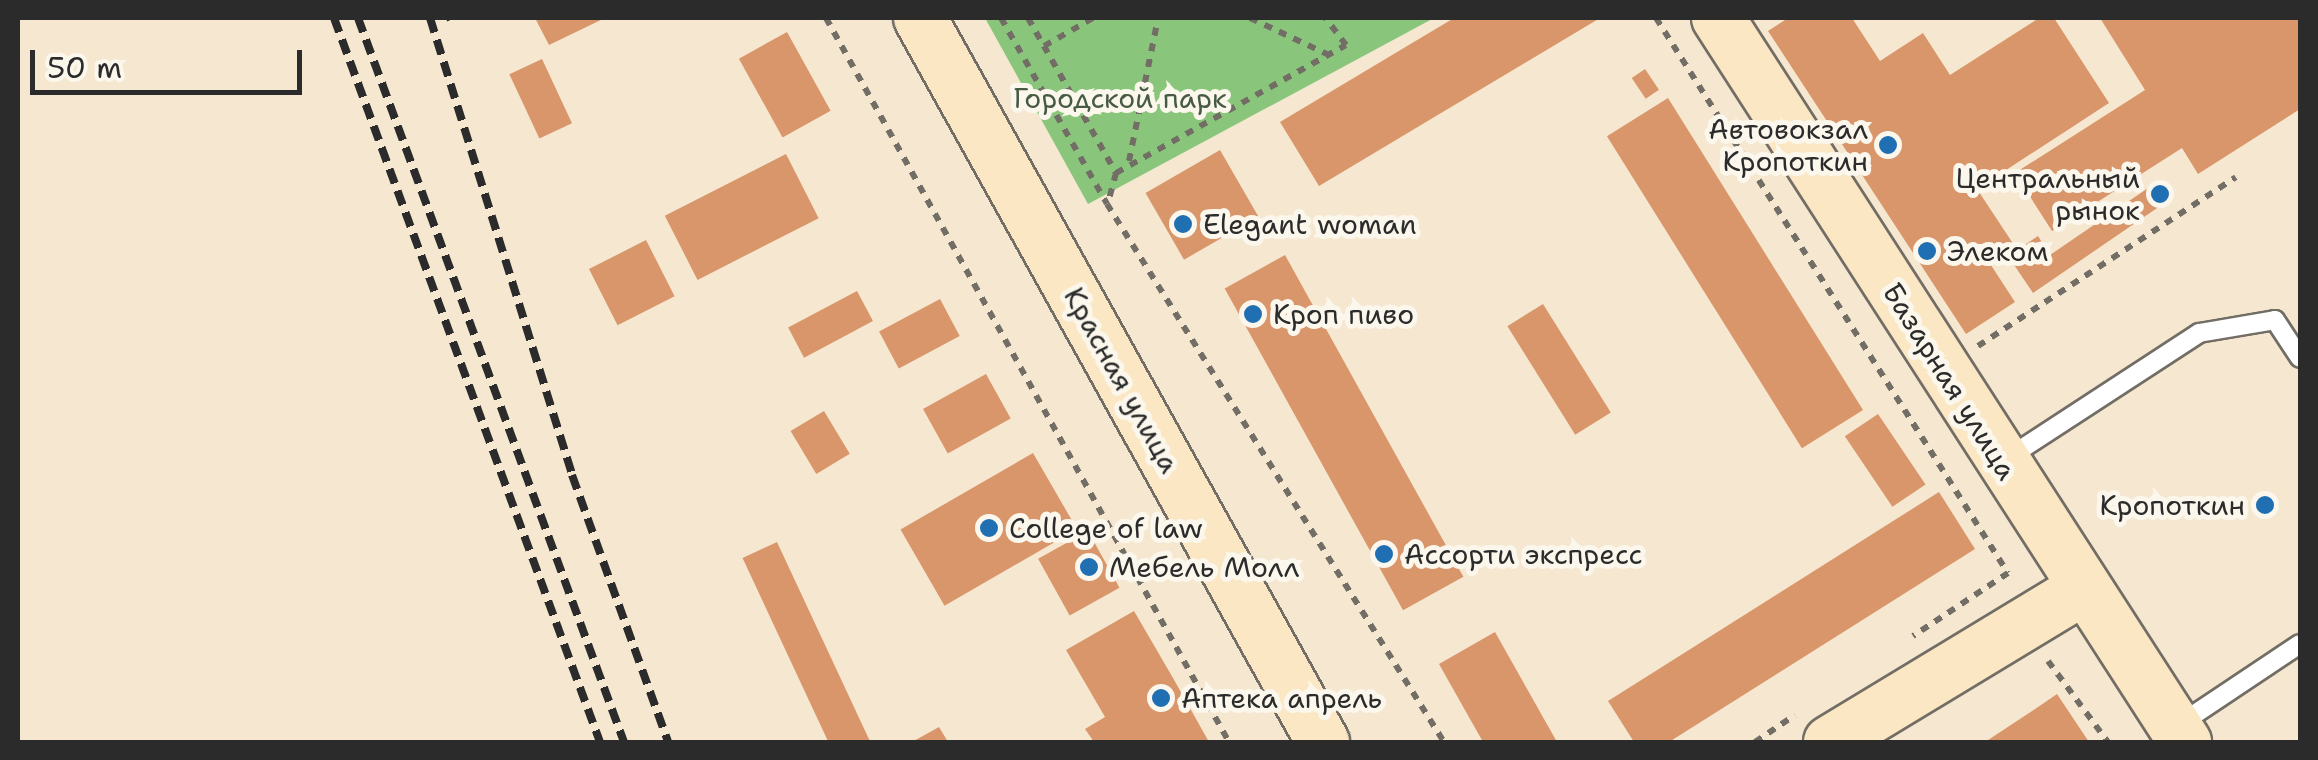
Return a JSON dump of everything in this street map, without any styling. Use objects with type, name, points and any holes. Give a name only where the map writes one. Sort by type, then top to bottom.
[{"type":"main road","name":"Красная улица","points":[[920,18],[1323,742]]},
{"type":"main road","name":"Базарная улица","points":[[1718,18],[2180,735]]},
{"type":"main road","points":[[1816,727],[2083,589]]},
{"type":"lane","points":[[2002,462],[2199,333],[2275,320],[2300,358]]},
{"type":"lane","points":[[2180,735],[2300,644]]},
{"type":"path","points":[[826,18],[1229,742]]},
{"type":"path","points":[[1002,18],[1107,204],[1444,742]]},
{"type":"path","points":[[1028,18],[1116,173]]},
{"type":"path","points":[[1044,46],[1093,18]]},
{"type":"path","points":[[1128,162],[1158,18]]},
{"type":"path","points":[[1250,18],[1328,55]]},
{"type":"path","points":[[1107,204],[1116,173],[1128,162],[1346,45],[1326,18]]},
{"type":"path","points":[[1656,18],[2008,572],[1896,647]]},
{"type":"path","points":[[1942,368],[2236,177]]},
{"type":"path","points":[[1754,742],[1816,727]]},
{"type":"green space","name":"Городской парк","points":[[985,18],[1434,18],[1088,204]]},
{"type":"building","points":[[535,18],[605,18],[549,45]]},
{"type":"building","points":[[1454,18],[1600,18],[1319,186],[1280,122]]},
{"type":"building","points":[[1788,18],[1852,18],[1880,61],[1923,33],[1950,75],[2039,18],[2054,18],[2109,103],[1977,189],[2012,242],[1987,259],[2015,302],[1966,334],[1768,31]]},
{"type":"building","points":[[2100,18],[2300,18],[2300,109],[2198,174],[2182,148],[2052,231],[2015,173],[2145,90]]},
{"type":"building","points":[[787,32],[831,111],[783,137],[739,59]]},
{"type":"building","points":[[542,59],[572,123],[539,139],[509,74]]},
{"type":"building","points":[[1645,69],[1659,90],[1646,99],[1632,78]]},
{"type":"building","points":[[1668,98],[1863,410],[1802,448],[1607,136]]},
{"type":"building","points":[[1220,150],[1258,217],[1184,260],[1146,193]]},
{"type":"building","points":[[786,154],[819,218],[698,280],[665,216]]},
{"type":"building","points":[[2151,186],[2163,204],[2033,293],[2008,256],[2038,236],[2050,255]]},
{"type":"building","points":[[646,240],[675,296],[618,325],[589,269]]},
{"type":"building","points":[[1285,255],[1463,577],[1403,610],[1225,288]]},
{"type":"building","points":[[857,291],[873,321],[804,358],[788,328]]},
{"type":"building","points":[[940,299],[960,336],[899,368],[879,331]]},
{"type":"building","points":[[1543,304],[1611,413],[1575,435],[1507,326]]},
{"type":"building","points":[[986,374],[1011,419],[948,454],[923,409]]},
{"type":"building","points":[[824,411],[850,454],[816,474],[791,431]]},
{"type":"building","points":[[1878,414],[1926,484],[1892,507],[1845,436]]},
{"type":"building","name":"College of law","points":[[1033,453],[1077,529],[944,606],[900,530]]},
{"type":"building","points":[[1939,492],[1975,549],[1669,742],[1634,742],[1608,701]]},
{"type":"building","points":[[1088,531],[1120,588],[1070,615],[1038,559]]},
{"type":"building","points":[[777,542],[870,742],[828,742],[743,558]]},
{"type":"building","points":[[1134,611],[1209,742],[1094,742],[1085,729],[1105,717],[1066,650]]},
{"type":"building","points":[[1495,632],[1557,742],[1483,742],[1439,664]]},
{"type":"building","points":[[2057,694],[2089,742],[1985,742],[2041,705]]},
{"type":"building","points":[[939,727],[948,742],[912,742]]},
{"type":"railway","points":[[334,18],[600,742]]},
{"type":"railway","points":[[358,18],[624,742]]},
{"type":"railway","points":[[430,18],[572,475],[668,742]]},
{"type":"place","name":"Автовокзал Кропоткин","points":[[1888,145]]},
{"type":"place","name":"Центральный рынок","points":[[2160,194]]},
{"type":"place","name":"Elegant woman","points":[[1183,224]]},
{"type":"place","name":"Элеком","points":[[1927,251]]},
{"type":"place","name":"Кроп пиво","points":[[1253,314]]},
{"type":"place","name":"Кропоткин","points":[[2265,505]]},
{"type":"place","name":"College of law","points":[[989,528]]},
{"type":"place","name":"Ассорти экспресс","points":[[1384,554]]},
{"type":"place","name":"Мебель Молл","points":[[1089,567]]},
{"type":"place","name":"Аптека апрель","points":[[1161,698]]}]
